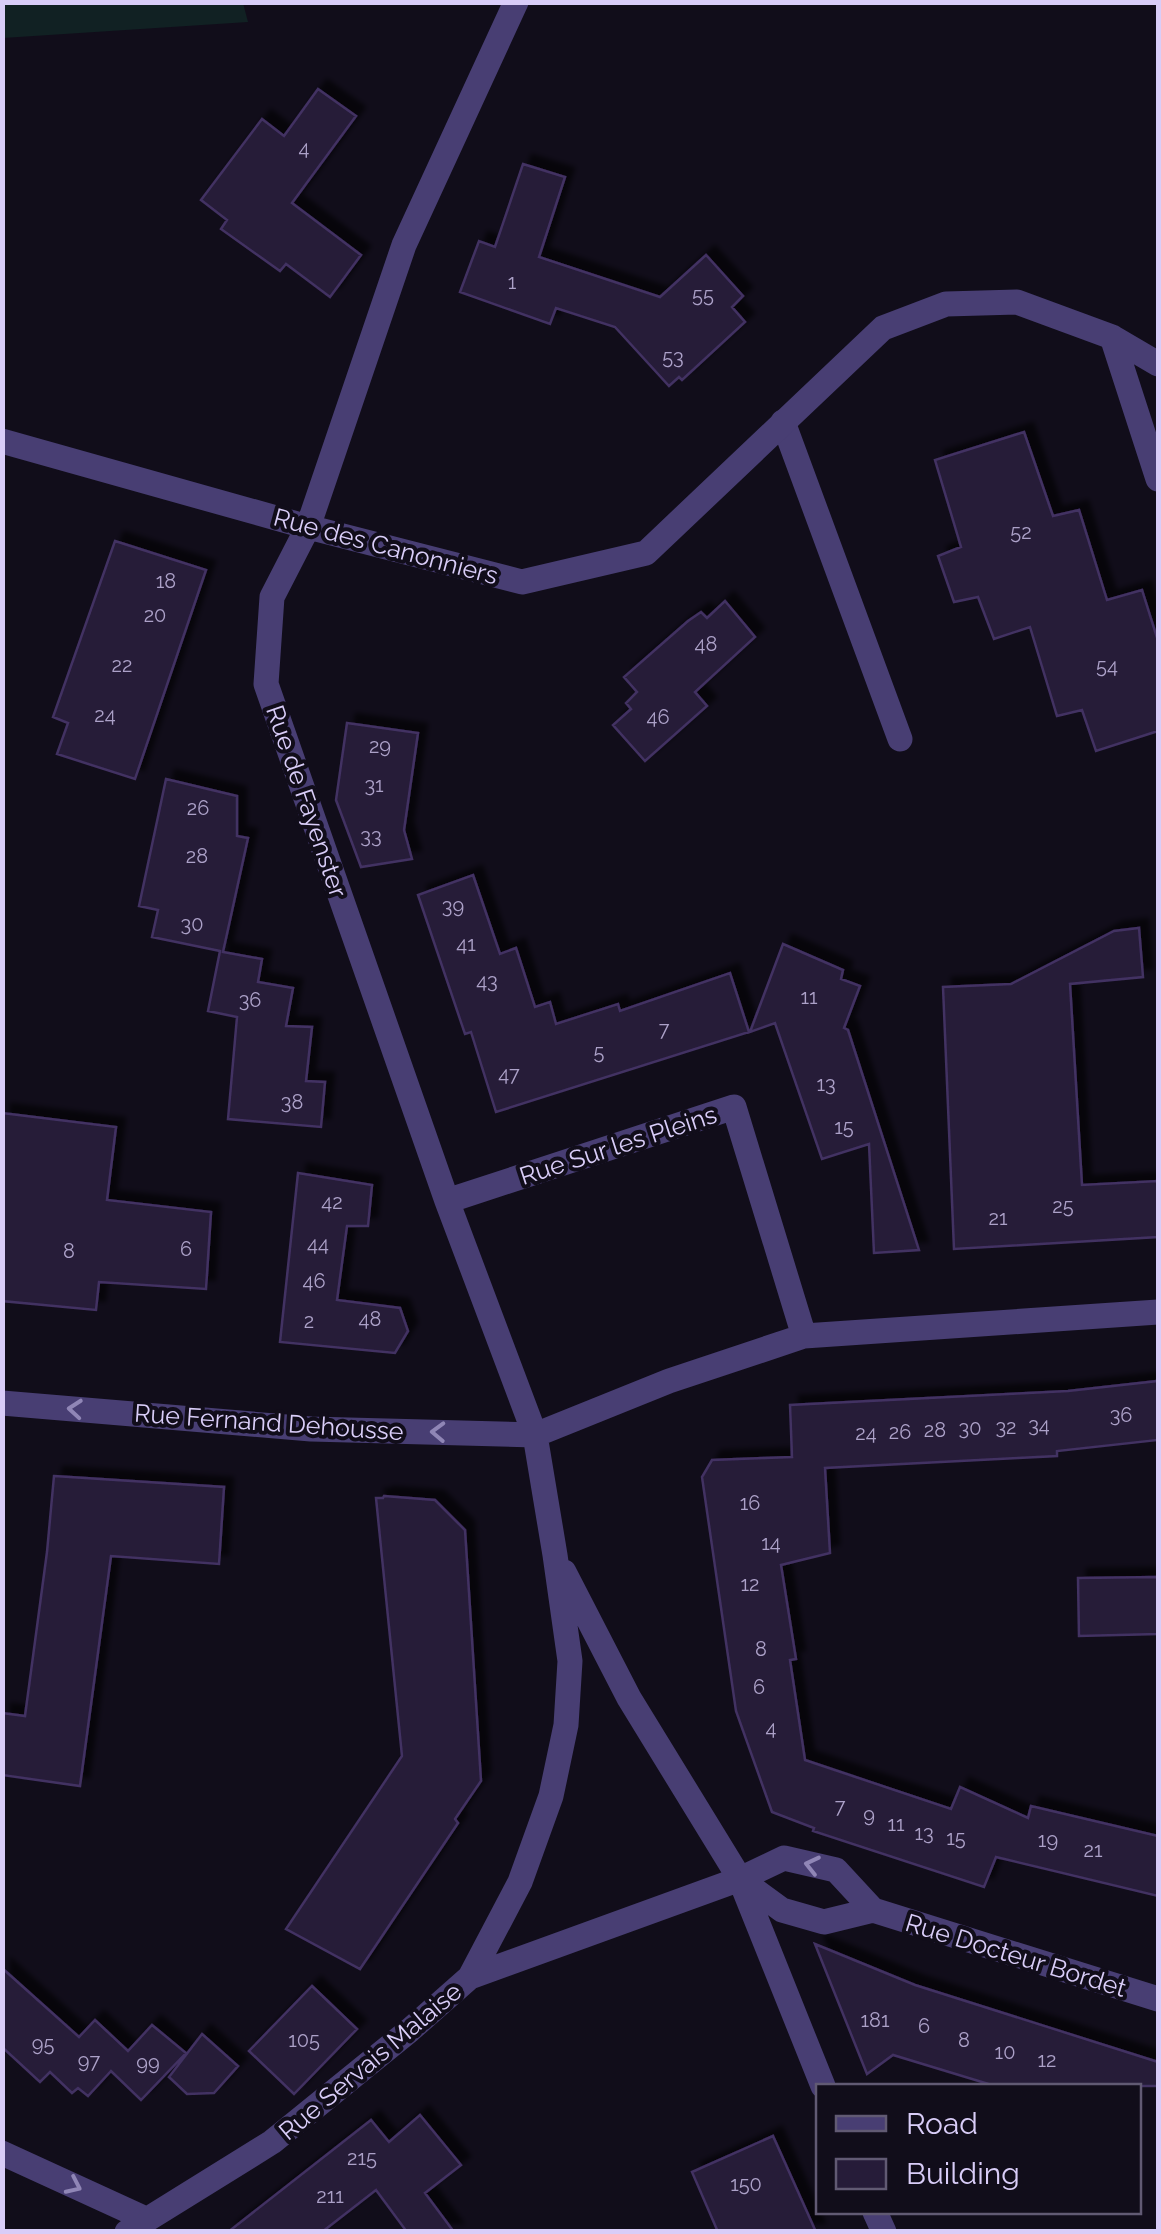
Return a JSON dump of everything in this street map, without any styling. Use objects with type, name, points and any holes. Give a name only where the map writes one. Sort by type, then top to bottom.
[{"type":"street","name":"Rue de Fayenster","points":[[516,2],[404,246],[308,527],[272,598],[266,684],[447,1201],[535,1435]]},
{"type":"street","name":"Rue des Canonniers","points":[[2,442],[522,582],[646,553],[883,328],[946,304],[1017,302],[1112,337],[1158,364]]},
{"type":"street","points":[[1112,337],[1158,479]]},
{"type":"street","points":[[783,422],[900,740]]},
{"type":"street","name":"Rue Sur les Pleins","points":[[447,1201],[734,1108],[804,1336]]},
{"type":"street","points":[[470,1977],[520,1882],[551,1796],[566,1725],[570,1662],[535,1435],[669,1381],[804,1336],[1158,1312]]},
{"type":"street","name":"Rue Fernand Dehousse","points":[[2,1402],[311,1428],[535,1435]]},
{"type":"street","points":[[555,1554],[629,1698],[740,1879],[822,2084]]},
{"type":"street","name":"Rue Docteur Bordet","points":[[873,1910],[824,1922],[782,1910],[740,1879],[784,1858],[836,1870],[873,1910],[1158,1999]]},
{"type":"street","name":"Rue Servais Malaise","points":[[136,2225],[272,2142],[470,1977],[740,1879]]},
{"type":"street","points":[[2,2153],[136,2225]]},
{"type":"shaded area","points":[[3,2],[243,3],[248,22],[3,38]]},
{"type":"building","points":[[318,89],[356,116],[292,203],[361,255],[330,297],[286,264],[280,271],[221,229],[227,220],[201,200],[262,119],[284,136]]},
{"type":"building","points":[[523,164],[565,177],[539,257],[660,297],[706,255],[743,296],[732,307],[745,322],[682,380],[679,377],[669,386],[615,327],[556,308],[550,324],[460,292],[479,241],[495,247]]},
{"type":"building","points":[[1024,432],[1053,516],[1079,510],[1107,600],[1142,590],[1158,641],[1158,731],[1096,751],[1082,710],[1057,716],[1030,627],[994,639],[978,597],[954,602],[938,556],[961,547],[935,460]]},
{"type":"building","points":[[115,541],[206,570],[135,779],[57,754],[68,723],[53,717]]},
{"type":"building","points":[[725,601],[755,637],[695,692],[707,706],[645,761],[613,725],[631,709],[626,703],[637,692],[624,677],[688,621],[701,612],[707,618]]},
{"type":"building","points":[[347,723],[418,733],[404,830],[412,859],[361,867],[336,800]]},
{"type":"building","points":[[166,779],[237,796],[237,836],[248,838],[223,952],[262,959],[258,982],[293,988],[286,1026],[312,1027],[306,1081],[325,1082],[321,1127],[228,1119],[237,1017],[208,1011],[220,951],[152,937],[158,910],[139,906]]},
{"type":"building","points":[[473,875],[500,954],[516,948],[535,1007],[550,1002],[556,1024],[618,1004],[620,1011],[730,973],[749,1032],[496,1112],[471,1032],[465,1034],[418,895]]},
{"type":"building","points":[[1139,928],[1143,977],[1070,984],[1082,1185],[1158,1181],[1158,1237],[954,1249],[943,987],[1011,984],[1114,931]]},
{"type":"building","points":[[783,944],[843,970],[841,979],[860,986],[844,1028],[848,1030],[919,1250],[874,1253],[869,1144],[822,1159],[775,1023],[750,1032]]},
{"type":"building","points":[[2,1113],[116,1127],[107,1200],[211,1212],[206,1289],[99,1282],[96,1310],[2,1301]]},
{"type":"building","points":[[298,1173],[372,1185],[368,1226],[347,1226],[337,1300],[400,1308],[408,1331],[395,1353],[280,1342]]},
{"type":"building","points":[[1158,1381],[1158,1440],[1057,1451],[1057,1456],[825,1468],[830,1553],[781,1565],[796,1659],[790,1660],[805,1760],[951,1809],[960,1787],[1028,1818],[1031,1806],[1158,1836],[1158,1896],[996,1857],[984,1887],[813,1831],[814,1828],[772,1812],[736,1711],[702,1477],[712,1460],[792,1457],[790,1405],[1068,1391]]},
{"type":"building","points":[[54,1476],[224,1487],[219,1564],[111,1556],[80,1786],[2,1775],[2,1713],[25,1716]]},
{"type":"building","points":[[376,1498],[435,1500],[465,1530],[481,1781],[455,1819],[458,1823],[360,1969],[286,1929],[402,1756]]},
{"type":"building","points":[[1158,1577],[1158,1634],[1079,1636],[1078,1578]]},
{"type":"building","points":[[815,1944],[915,1985],[1158,2062],[1158,2086],[988,2084],[893,2055],[867,2074]]},
{"type":"building","points":[[2,1968],[79,2037],[95,2020],[128,2051],[152,2025],[186,2053],[141,2100],[111,2071],[88,2096],[78,2088],[72,2093],[50,2072],[40,2082],[2,2047]]},
{"type":"building","points":[[312,1986],[357,2029],[294,2094],[249,2051]]},
{"type":"building","points":[[202,2034],[238,2066],[214,2093],[187,2094],[169,2077]]},
{"type":"building","points":[[420,2115],[461,2165],[425,2193],[454,2232],[407,2232],[376,2190],[322,2232],[228,2232],[371,2120],[389,2142]]},
{"type":"building","points":[[773,2136],[816,2232],[718,2232],[692,2172]]}]
